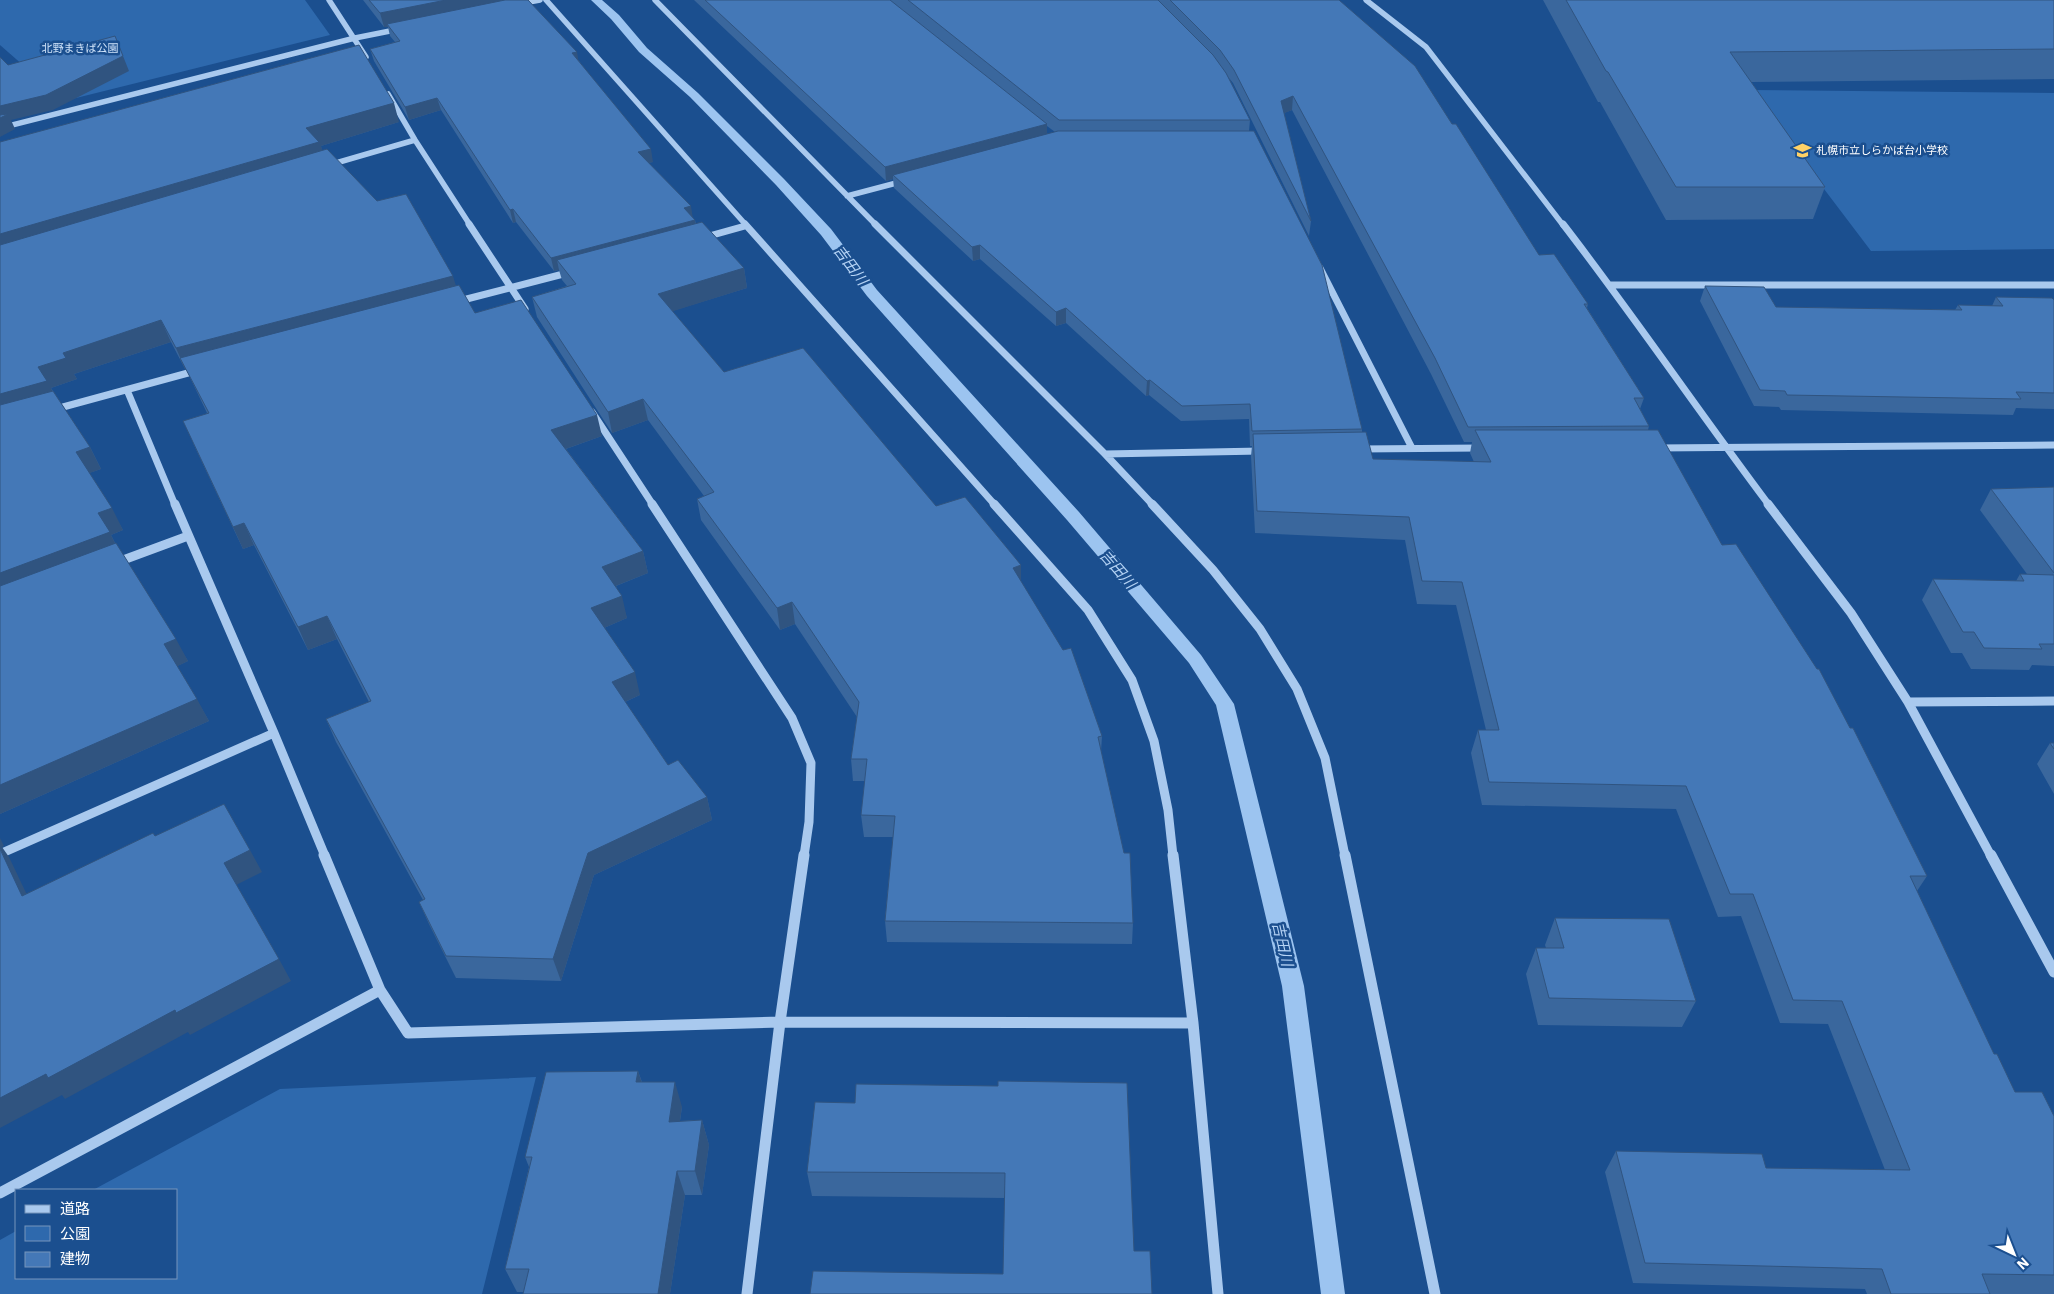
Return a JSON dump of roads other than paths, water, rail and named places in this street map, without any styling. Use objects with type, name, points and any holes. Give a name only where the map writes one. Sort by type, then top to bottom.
[{"type":"street","points":[[329,0],[370,64]]},
{"type":"street","points":[[511,6],[540,0]]},
{"type":"street","points":[[546,0],[1088,610],[1132,680],[1154,741],[1168,810],[1193,1023],[1218,1294]]},
{"type":"street","points":[[655,0],[847,196],[1105,454],[1213,570],[1260,629],[1298,689],[1325,758],[1435,1294]]},
{"type":"street","points":[[1366,0],[1426,47],[1610,285],[1726,448],[1851,613],[1908,702],[2054,972]]},
{"type":"street","points":[[0,128],[355,38],[404,28]]},
{"type":"street","points":[[385,89],[415,140],[533,320]]},
{"type":"street","points":[[320,168],[415,140]]},
{"type":"street","points":[[847,196],[914,178]]},
{"type":"street","points":[[698,238],[745,226]]},
{"type":"street","points":[[1317,263],[1412,448]]},
{"type":"street","points":[[444,305],[577,270]]},
{"type":"street","points":[[1610,285],[2054,285]]},
{"type":"street","points":[[45,412],[204,369]]},
{"type":"street","points":[[127,390],[274,733],[380,990],[408,1033],[780,1022],[1193,1023]]},
{"type":"street","points":[[587,403],[792,718],[811,763],[809,822],[780,1022],[747,1294]]},
{"type":"street","points":[[1647,448],[2054,446]]},
{"type":"street","points":[[1352,450],[1490,448]]},
{"type":"street","points":[[1105,454],[1273,451]]},
{"type":"street","points":[[107,567],[188,536]]},
{"type":"street","points":[[1908,702],[2054,701]]},
{"type":"street","points":[[0,854],[274,733]]},
{"type":"street","points":[[0,1193],[380,990]]},
{"type":"waterway","name":"吉田川","points":[[596,0],[615,17],[643,50],[694,95],[780,182],[826,232],[872,293],[1073,516],[1195,659],[1225,704],[1293,986],[1333,1294]]},
{"type":"place","name":"札幌市立しらかば台小学校","points":[[1802,150]]},
{"type":"park label","name":"北野まきば公園","points":[[80,48]]}]
